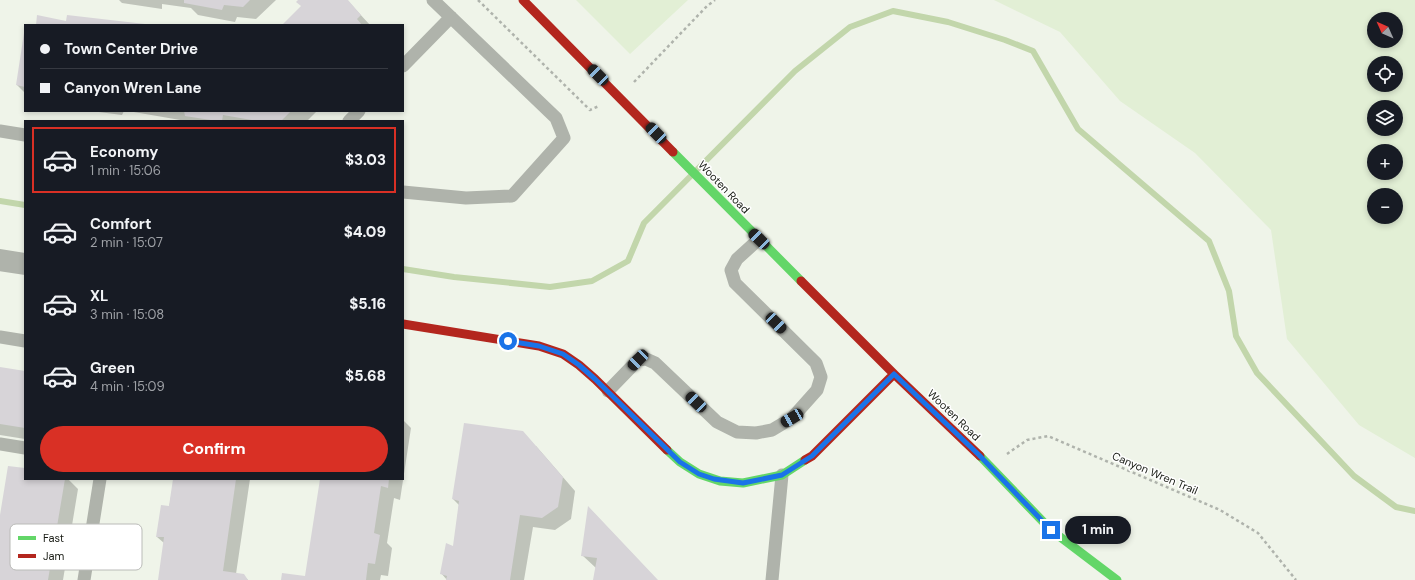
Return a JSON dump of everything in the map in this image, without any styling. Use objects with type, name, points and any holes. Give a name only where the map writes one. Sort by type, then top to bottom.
[{"type":"street","name":"Wooten Road","points":[[524,0],[736,216],[894,374],[979,455],[1051,530],[1117,580]]},
{"type":"street","points":[[0,260],[24,264]]},
{"type":"street","points":[[404,324],[539,346],[563,354],[608,391],[680,462],[699,474],[720,481],[743,483],[782,475],[812,456],[894,374]]},
{"type":"lane","points":[[404,192],[466,198],[512,196],[564,138],[556,118],[433,0]]},
{"type":"lane","points":[[404,65],[451,17]]},
{"type":"lane","points":[[350,120],[358,112]]},
{"type":"lane","points":[[0,130],[24,134]]},
{"type":"lane","points":[[608,391],[638,360],[646,359],[655,363],[716,422],[737,432],[756,433],[772,430],[792,418],[817,390],[821,377],[816,363],[735,283],[731,270],[737,259],[759,239]]},
{"type":"lane","points":[[0,337],[24,341]]},
{"type":"lane","points":[[0,444],[24,448]]},
{"type":"lane","points":[[772,580],[782,475]]},
{"type":"lane","points":[[93,524],[100,480]]},
{"type":"lane","points":[[84,580],[86,570]]},
{"type":"path","points":[[478,0],[590,110]]},
{"type":"path","points":[[620,97],[707,6],[715,0]]},
{"type":"path","name":"Canyon Wren Trail","points":[[992,469],[1012,450],[1027,440],[1048,436],[1220,510],[1258,533],[1296,580]]},
{"type":"green space","points":[[576,0],[688,0],[630,54]]},
{"type":"green space","points":[[994,0],[1415,0],[1415,458],[1359,425],[1287,339],[1271,230],[1195,153],[1120,101],[1060,32]]},
{"type":"building","points":[[184,0],[250,0],[243,7],[224,5],[222,10],[184,3]]},
{"type":"building","points":[[298,0],[348,0],[361,15],[357,19],[361,24],[283,24],[301,6],[296,2]]},
{"type":"building","points":[[37,15],[66,21],[67,15],[145,24],[36,24]]},
{"type":"building","points":[[24,33],[24,87],[16,85]]},
{"type":"building","points":[[184,112],[290,112],[282,120],[252,120],[223,115],[222,120],[211,120],[185,116]]},
{"type":"building","points":[[0,367],[24,371],[24,428],[0,424]]},
{"type":"building","points":[[464,423],[523,431],[563,477],[558,507],[542,518],[520,515],[510,580],[446,580],[447,576],[440,574],[446,543],[453,546],[459,501],[452,499]]},
{"type":"building","points":[[8,466],[24,468],[24,480],[65,480],[57,524],[10,524],[10,570],[50,570],[48,580],[0,580],[0,515]]},
{"type":"building","points":[[173,480],[236,480],[223,571],[244,574],[248,580],[158,580],[164,537],[156,537],[161,505],[169,506]]},
{"type":"building","points":[[320,480],[389,480],[388,488],[381,486],[374,533],[380,535],[375,564],[368,563],[366,580],[281,580],[282,573],[305,576]]},
{"type":"building","points":[[588,506],[658,580],[593,580],[597,558],[581,556]]},
{"type":"waterway","points":[[404,269],[454,277],[550,287],[592,281],[628,261],[644,223],[795,71],[850,27],[893,11],[948,22],[1005,40],[1033,51],[1078,129],[1209,241],[1229,291],[1236,336],[1257,373],[1354,476],[1396,507],[1415,511]]},
{"type":"waterway","points":[[0,201],[24,205]]},
{"type":"traffic: fast","points":[[673,152],[801,281]]},
{"type":"traffic: fast","points":[[667,450],[680,462],[699,474],[720,481],[743,483],[782,475],[805,460]]},
{"type":"traffic: fast","points":[[980,456],[1051,530],[1117,580]]},
{"type":"traffic: jam","points":[[523,0],[673,152]]},
{"type":"traffic: jam","points":[[801,281],[894,374],[980,456]]},
{"type":"traffic: jam","points":[[404,324],[539,346],[563,354],[595,379],[667,450]]},
{"type":"traffic: jam","points":[[805,460],[812,456],[894,374]]},
{"type":"route","points":[[508,341],[539,346],[563,354],[595,379],[680,462],[699,474],[720,481],[743,483],[782,475],[812,456],[894,374],[979,455],[1051,530]]}]
